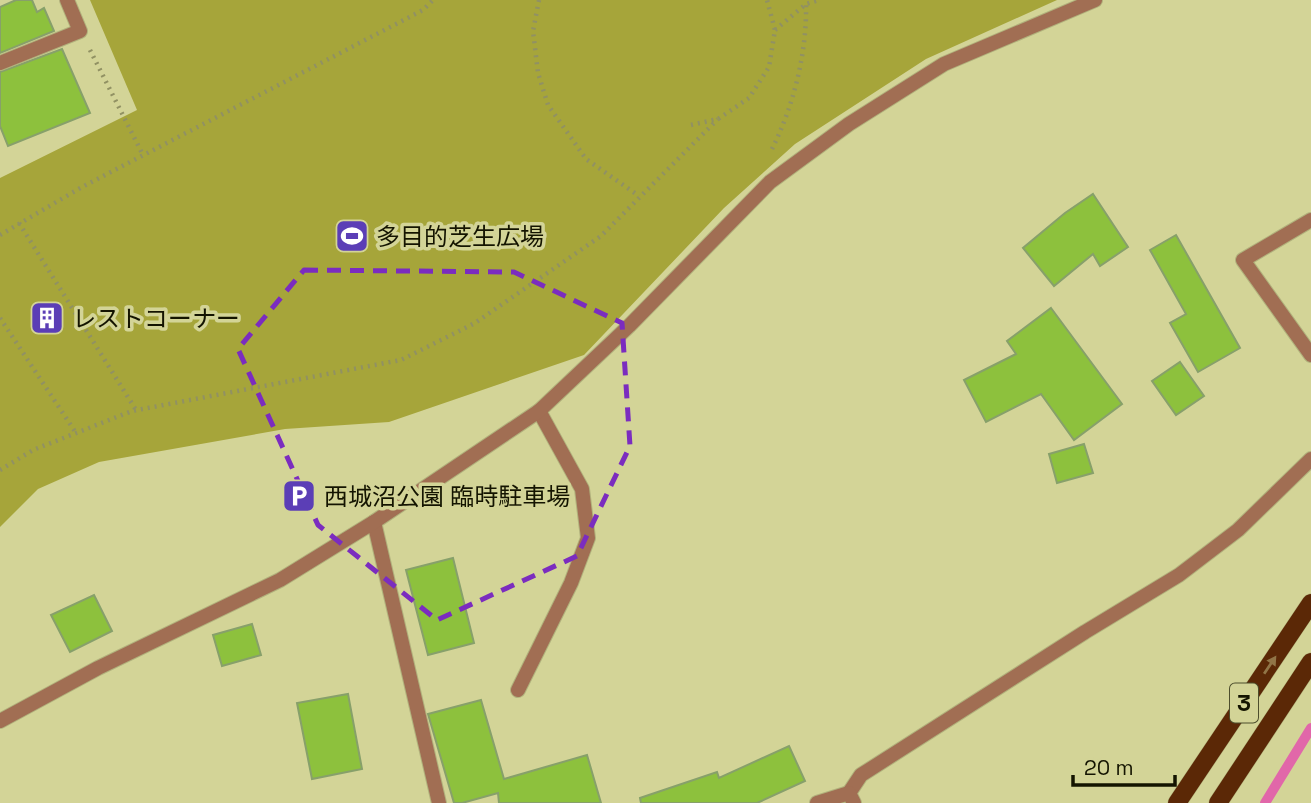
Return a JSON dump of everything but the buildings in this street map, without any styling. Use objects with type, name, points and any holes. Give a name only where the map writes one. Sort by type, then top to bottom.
[{"type":"main road","name":"3","points":[[1177,803],[1311,603]]},
{"type":"main road","name":"3","points":[[1218,803],[1308,671]]},
{"type":"street","points":[[0,63],[80,31],[67,0]]},
{"type":"street","points":[[0,721],[98,668],[280,580],[374,522],[538,411],[629,326],[770,182],[849,124],[944,64],[1095,0]]},
{"type":"street","points":[[1311,220],[1243,260],[1311,355]]},
{"type":"street","points":[[518,690],[571,583],[588,538],[582,489],[538,411]]},
{"type":"street","points":[[817,803],[851,798],[861,775],[1196,563],[1238,530],[1311,459]]},
{"type":"street","points":[[374,522],[439,803]]},
{"type":"path","points":[[0,235],[82,187],[423,10],[433,0]]},
{"type":"path","points":[[539,0],[533,31],[538,73],[548,105],[586,159],[639,195]]},
{"type":"path","points":[[0,470],[33,450],[136,410],[401,360],[475,323],[601,236],[639,195],[718,119],[749,98],[769,67],[775,30],[767,0]]},
{"type":"path","points":[[775,30],[806,4],[819,0]]},
{"type":"path","points":[[772,149],[782,129],[800,65],[806,28],[806,4]]},
{"type":"path","points":[[80,31],[143,155]]},
{"type":"path","points":[[691,125],[718,119]]},
{"type":"path","points":[[19,223],[136,410]]},
{"type":"path","points":[[0,318],[76,433]]},
{"type":"highlighted area","points":[[304,270],[514,272],[622,323],[630,446],[577,556],[437,620],[318,525],[238,349]]},
{"type":"shaded area","points":[[90,0],[1057,0],[926,59],[795,144],[724,208],[584,355],[389,422],[285,429],[99,462],[38,489],[0,527],[0,178],[137,110]]},
{"type":"waterway","points":[[1265,803],[1311,728]]},
{"type":"place","name":"多目的芝生広場","points":[[352,236]]},
{"type":"place","name":"レストコーナー","points":[[47,318]]},
{"type":"place","name":"西城沼公園 臨時駐車場","points":[[299,496]]}]
